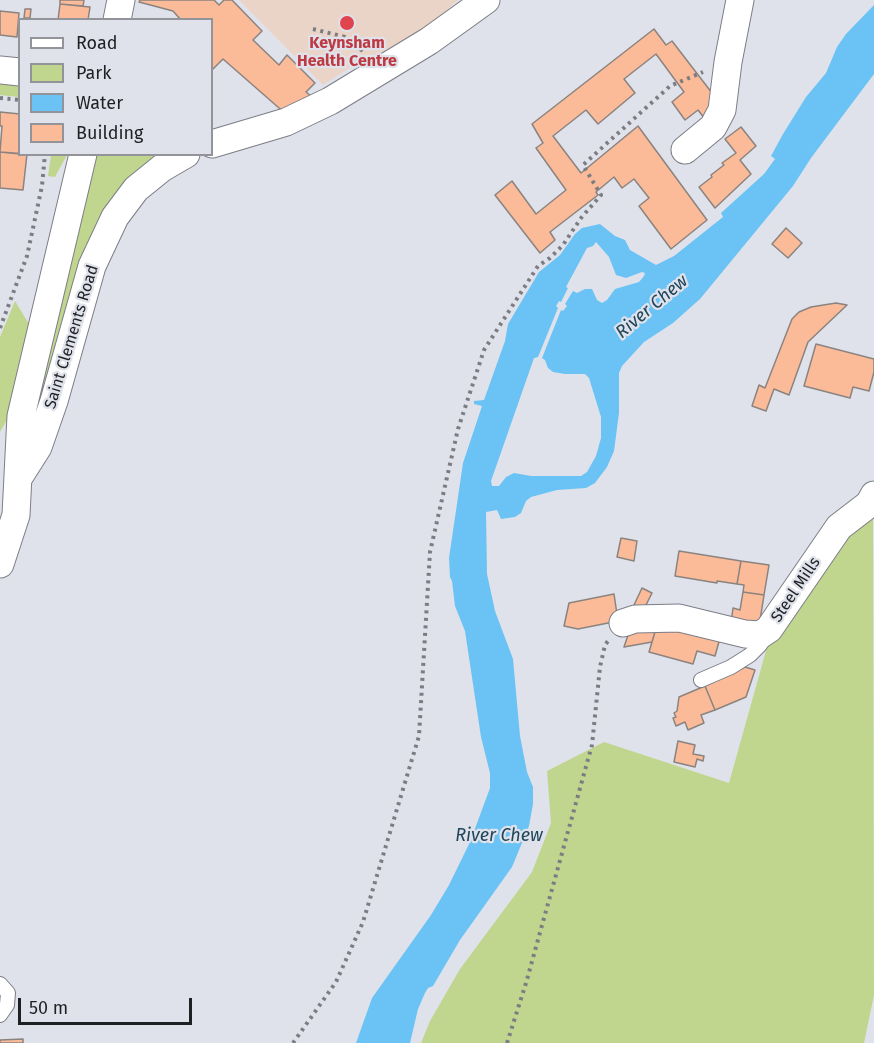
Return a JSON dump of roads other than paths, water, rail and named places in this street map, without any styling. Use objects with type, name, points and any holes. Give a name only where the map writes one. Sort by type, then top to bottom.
[{"type":"street","points":[[118,18],[122,0]]},
{"type":"street","points":[[213,144],[286,122],[330,100],[385,69],[486,0]]},
{"type":"street","points":[[685,150],[713,128],[722,110],[728,62],[740,0]]},
{"type":"street","points":[[0,70],[18,72]]},
{"type":"street","name":"Saint Clements Road","points":[[2,557],[16,515],[12,465],[21,416],[83,156]]},
{"type":"street","name":"Saint Clements Road","points":[[12,465],[38,447],[54,400],[92,266],[115,217],[136,189],[162,168],[183,156]]},
{"type":"street","name":"Steel Mills","points":[[623,623],[635,619],[679,618],[745,634],[760,635],[770,629],[839,527],[869,504],[874,495]]},
{"type":"lane","points":[[701,680],[731,667],[750,655],[760,645],[770,629]]},
{"type":"lane","points":[[0,984],[8,993],[7,1005],[0,1015]]},
{"type":"water","name":"River Chew","points":[[874,5],[874,74],[811,158],[793,186],[700,299],[673,323],[644,342],[622,366],[619,373],[619,413],[614,451],[607,467],[595,483],[586,488],[557,490],[531,497],[526,501],[521,513],[515,517],[501,519],[497,510],[486,512],[487,574],[495,611],[513,659],[520,736],[527,772],[533,787],[529,826],[512,867],[460,940],[433,986],[425,993],[418,1009],[410,1043],[356,1043],[372,998],[431,915],[449,885],[470,842],[490,788],[490,773],[481,737],[465,631],[455,606],[449,558],[463,463],[482,406],[474,404],[474,401],[484,400],[505,341],[508,324],[539,272],[560,255],[582,228],[600,224],[615,236],[625,240],[630,250],[656,265],[674,256],[723,217],[721,213],[764,174],[775,159],[771,156],[783,134],[806,97],[826,73],[837,47],[846,34]],"holes":[[[596,242],[609,257],[616,275],[626,278],[642,272],[645,273],[644,276],[639,282],[615,289],[602,303],[597,300],[592,289],[585,289],[577,293],[573,291],[565,304],[567,306],[563,311],[561,310],[542,358],[553,372],[585,374],[589,378],[601,417],[601,438],[596,456],[587,472],[581,476],[531,476],[514,473],[506,477],[499,486],[492,486],[491,481],[534,358],[538,357],[558,308],[556,306],[559,301],[561,302],[568,288],[566,287],[587,248]]]},
{"type":"place","name":"Keynsham Health Centre","points":[[347,23]]}]
